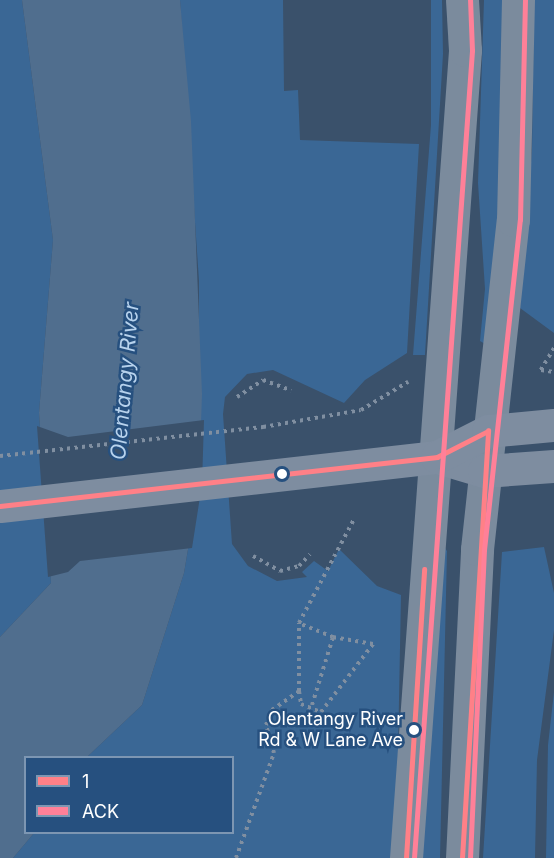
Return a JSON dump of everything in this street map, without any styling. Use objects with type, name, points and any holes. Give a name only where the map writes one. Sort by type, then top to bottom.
[{"type":"main road","points":[[406,858],[425,557],[437,457],[465,50],[462,0]]},
{"type":"main road","points":[[462,858],[484,471],[513,220],[518,0]]},
{"type":"main road","points":[[0,506],[437,457],[488,431],[554,425]]},
{"type":"main road","points":[[437,457],[484,471],[554,466]]},
{"type":"path","points":[[554,348],[541,370],[554,372]]},
{"type":"path","points":[[237,397],[263,380],[291,390]]},
{"type":"path","points":[[0,456],[263,427],[361,410],[408,382]]},
{"type":"path","points":[[299,623],[333,637],[373,644],[321,712],[312,705],[301,704],[299,623],[354,519]]},
{"type":"path","points":[[252,556],[280,571],[299,566],[310,554]]},
{"type":"path","points":[[312,705],[333,637]]},
{"type":"path","points":[[236,858],[274,753],[266,725],[272,710],[299,691]]},
{"type":"shaded area","points":[[0,0],[22,0],[53,240],[39,413],[51,583],[0,637]]},
{"type":"shaded area","points":[[180,0],[283,0],[284,91],[298,90],[300,140],[419,144],[407,353],[365,380],[344,403],[273,370],[247,374],[225,397],[223,414],[232,544],[248,566],[277,581],[307,577],[302,572],[314,561],[328,571],[339,549],[377,586],[401,595],[396,858],[13,858],[33,834],[234,834],[234,756],[88,756],[142,705],[184,573],[199,484],[199,281]]},
{"type":"shaded area","points":[[431,0],[442,0],[443,54],[425,355],[413,355],[431,125]]},
{"type":"shaded area","points":[[484,0],[503,0],[500,188],[487,345],[480,341],[485,289],[478,183]]},
{"type":"shaded area","points":[[534,0],[554,0],[554,333],[520,308],[532,149]]},
{"type":"shaded area","points":[[443,545],[447,551],[440,858],[419,858]]},
{"type":"shaded area","points":[[544,547],[554,593],[554,630],[537,760],[535,858],[483,858],[502,552]]},
{"type":"shaded area","points":[[554,692],[554,858],[546,858],[548,745]]},
{"type":"water","name":"Olentangy River","points":[[22,0],[180,0],[191,121],[202,394],[199,484],[184,573],[142,705],[88,756],[24,756],[24,834],[33,834],[13,858],[0,858],[0,637],[51,583],[39,413],[53,240]]},
{"type":"pier","points":[[204,420],[202,484],[192,548],[80,561],[68,572],[48,577],[37,426],[68,437]]},
{"type":"transit line","name":"ACK","points":[[414,858],[472,51],[470,0]]},
{"type":"transit line","name":"ACK","points":[[470,858],[484,550],[520,220],[525,0]]},
{"type":"transit line","name":"1","points":[[0,506],[437,457],[488,431]]},
{"type":"transit line","name":"1","points":[[462,858],[488,431]]},
{"type":"transit line","name":"1","points":[[406,858],[424,570]]},
{"type":"place","name":"Olentangy River Rd & W Lane Ave","points":[[414,730]]}]
